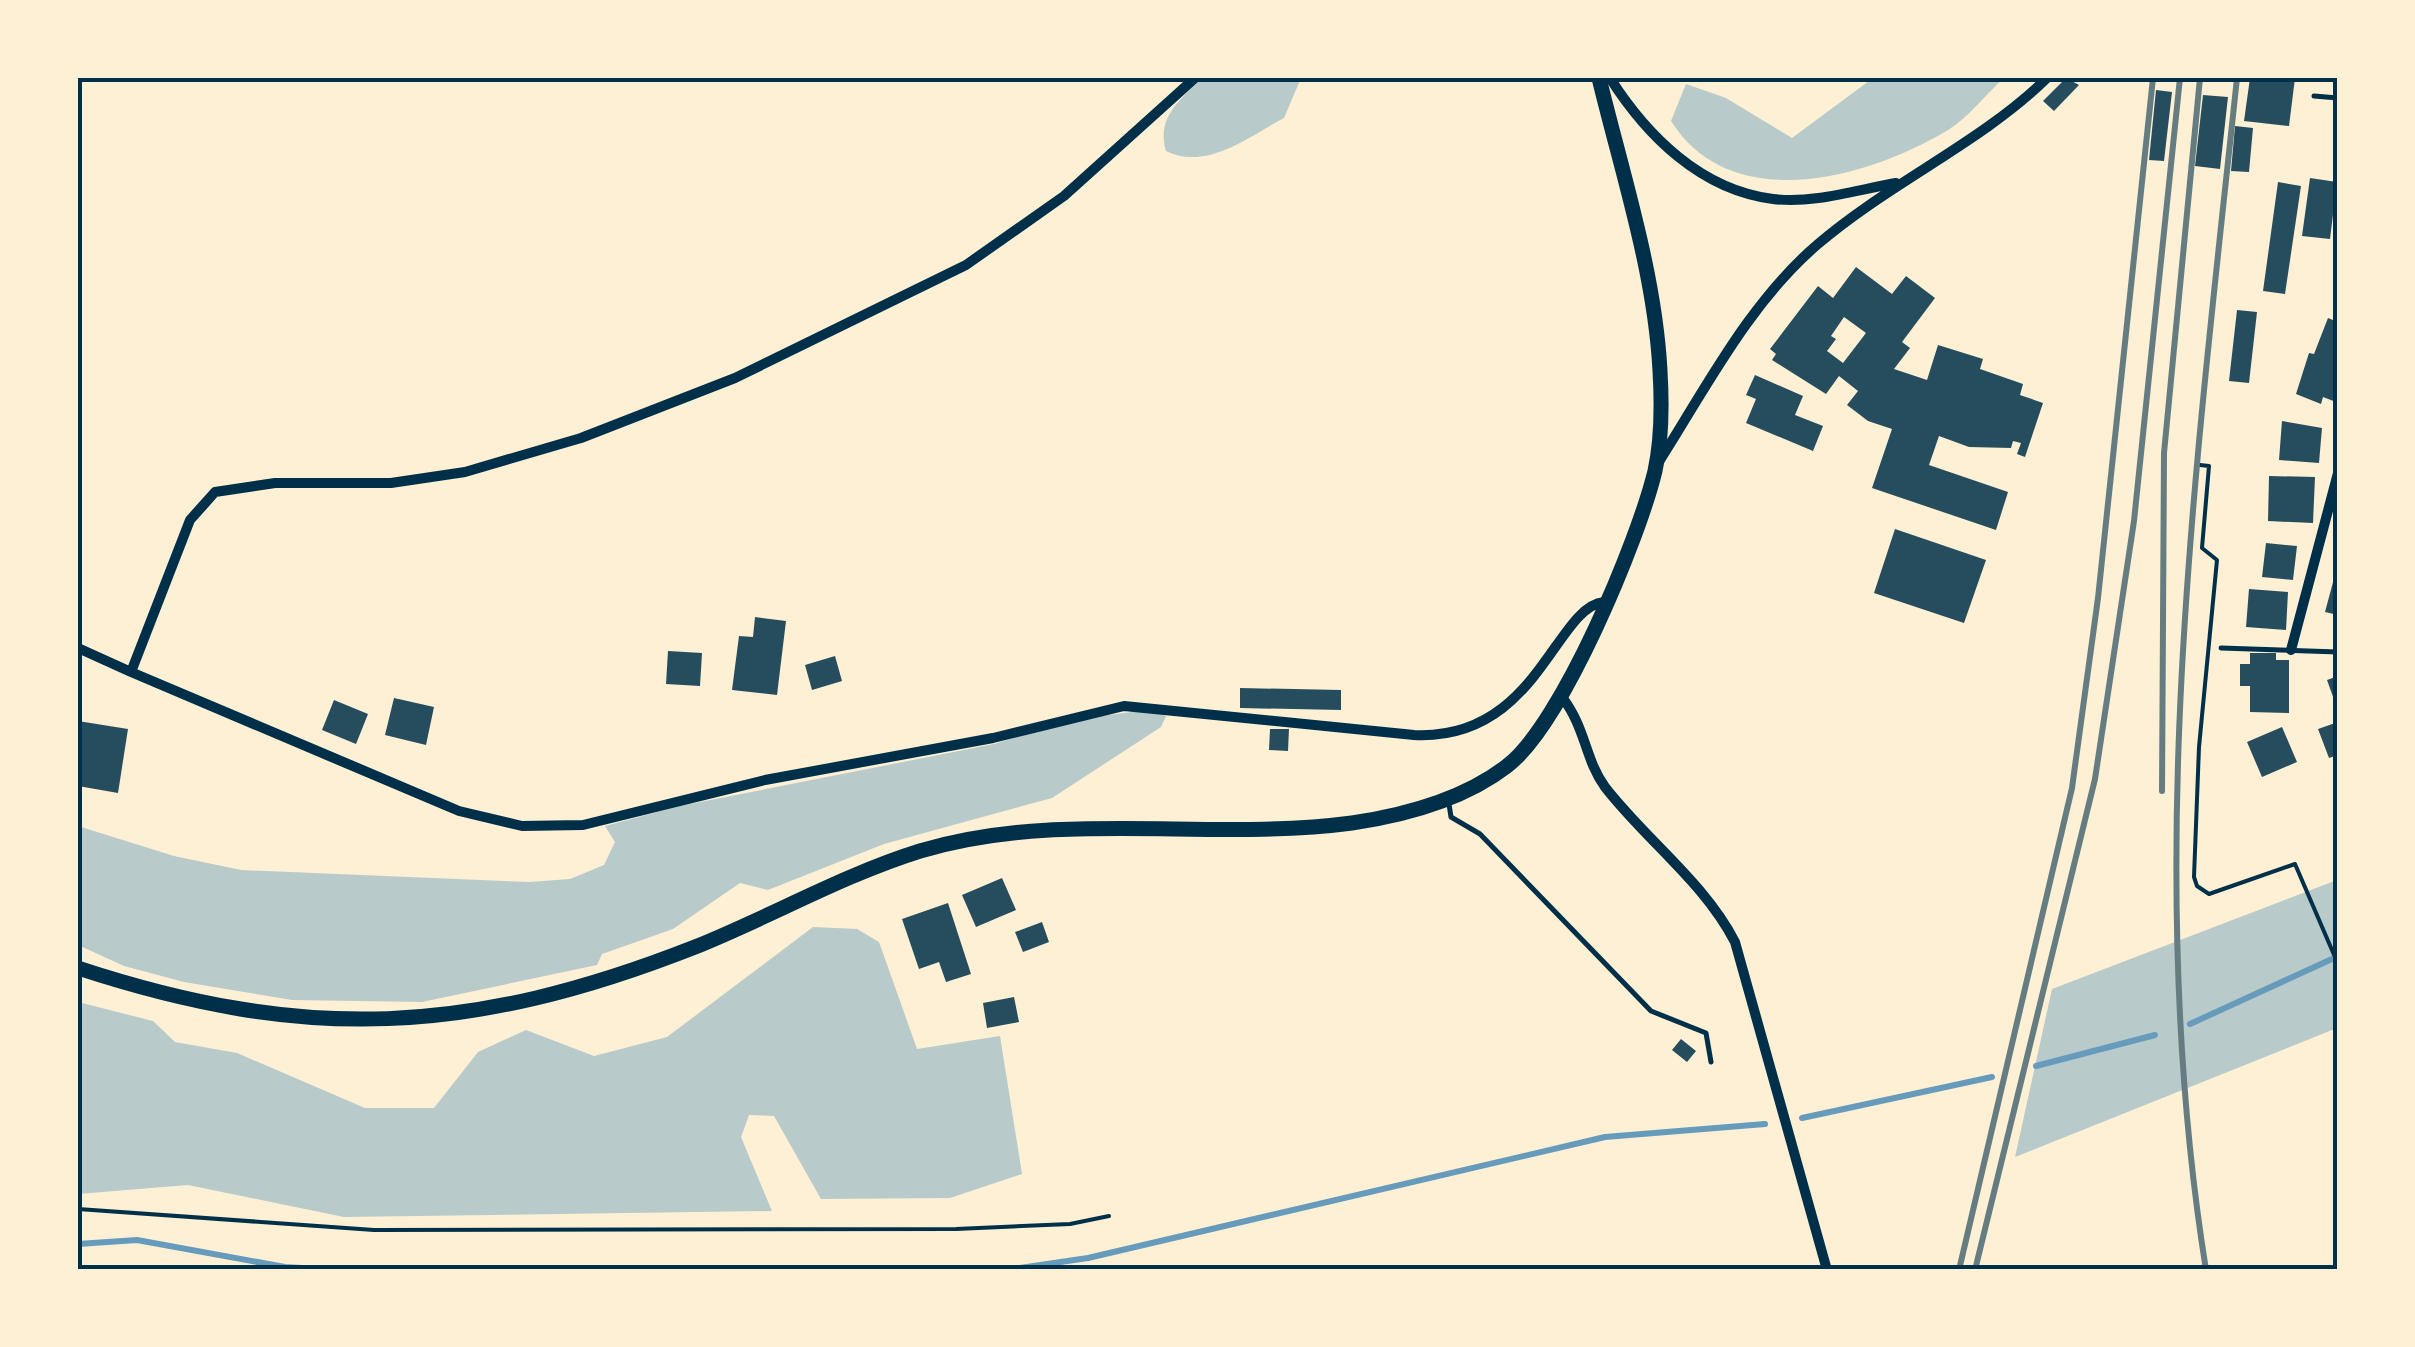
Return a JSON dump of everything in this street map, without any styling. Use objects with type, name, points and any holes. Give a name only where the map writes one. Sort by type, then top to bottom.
[{"type":"main road","points":[[78,968],[170,996],[270,1015],[380,1022],[437,1016],[542,996],[631,970],[893,861],[943,845],[1024,832],[1313,826],[1368,820],[1448,799],[1489,778],[1520,754],[1562,696],[1604,602],[1656,465],[1659,351],[1599,78]]},
{"type":"street","points":[[131,672],[190,520],[215,492],[276,482],[392,482],[453,474],[581,438],[735,378],[966,265],[1064,196],[1195,78]]},
{"type":"street","points":[[1610,78],[1638,117],[1673,154],[1739,190],[1792,200],[1898,183]]},
{"type":"street","points":[[1656,465],[1778,284],[1817,244],[1898,183],[2024,99],[2047,78]]},
{"type":"street","points":[[2291,650],[2338,473]]},
{"type":"street","points":[[78,648],[458,811],[505,823],[563,826],[598,822],[765,780],[993,738],[1124,706],[1342,724],[1414,736],[1444,733],[1480,722],[1514,701],[1532,684],[1583,610],[1604,602]]},
{"type":"street","points":[[1562,696],[1580,720],[1602,782],[1721,918],[1734,942],[1827,1270]]},
{"type":"lane","points":[[2314,96],[2338,98]]},
{"type":"lane","points":[[2221,648],[2338,652]]},
{"type":"lane","points":[[1448,799],[1451,817],[1480,834],[1651,1011],[1706,1033],[1711,1062]]},
{"type":"path","points":[[2200,465],[2209,466],[2202,548],[2217,560],[2204,668],[2192,869],[2197,886],[2209,894],[2295,864],[2338,964]]},
{"type":"path","points":[[78,1209],[374,1230],[956,1229],[1070,1224],[1109,1216]]},
{"type":"shaded area","points":[[1203,78],[1301,78],[1284,118],[1241,142],[1196,157],[1166,151],[1167,119]]},
{"type":"shaded area","points":[[1873,78],[2004,78],[1955,125],[1915,148],[1841,174],[1802,180],[1764,179],[1728,169],[1697,151],[1671,121],[1686,84],[1726,98],[1792,138]]},
{"type":"shaded area","points":[[1148,710],[1166,716],[1161,727],[1052,798],[884,844],[768,890],[740,883],[673,929],[602,954],[597,965],[422,1002],[292,1000],[184,982],[124,966],[78,945],[78,826],[174,856],[241,870],[529,882],[570,879],[604,865],[615,842],[605,826],[680,806],[994,744],[1076,719]]},
{"type":"shaded area","points":[[2337,880],[2337,1028],[2015,1157],[2052,989]]},
{"type":"shaded area","points":[[813,927],[857,929],[879,942],[917,1049],[1000,1036],[1022,1174],[950,1198],[821,1199],[774,1116],[749,1115],[741,1137],[772,1211],[344,1217],[188,1185],[78,1194],[78,1002],[153,1021],[175,1042],[237,1053],[365,1108],[434,1108],[478,1052],[526,1030],[594,1056],[667,1037]]},
{"type":"building","points":[[2066,78],[2079,85],[2054,111],[2043,101]]},
{"type":"building","points":[[2250,78],[2295,78],[2289,126],[2244,121]]},
{"type":"building","points":[[2156,90],[2172,92],[2164,161],[2149,160]]},
{"type":"building","points":[[2203,95],[2228,97],[2220,169],[2195,166]]},
{"type":"building","points":[[2235,126],[2253,128],[2249,172],[2231,171]]},
{"type":"building","points":[[2310,178],[2337,182],[2330,239],[2302,236]]},
{"type":"building","points":[[2278,182],[2301,186],[2285,294],[2263,291]]},
{"type":"building","points":[[1856,267],[1892,294],[1906,276],[1935,298],[1902,342],[1910,348],[1894,369],[1927,380],[1938,345],[1983,359],[1980,369],[2023,384],[2020,395],[2043,403],[2025,457],[2017,454],[2021,443],[2013,441],[2011,448],[1969,447],[1939,436],[1929,465],[2008,492],[1996,530],[1872,488],[1892,429],[1868,421],[1847,405],[1858,391],[1839,376],[1826,394],[1772,360],[1776,354],[1770,349],[1818,286],[1833,298]],"holes":[[[1844,317],[1866,333],[1843,363],[1827,351],[1836,339],[1831,336]]]},
{"type":"building","points":[[2237,310],[2257,312],[2249,383],[2229,381]]},
{"type":"building","points":[[2328,318],[2338,322],[2338,398],[2336,402],[2323,397],[2321,404],[2296,394],[2309,353],[2314,354]]},
{"type":"building","points":[[1755,375],[1803,396],[1795,415],[1823,426],[1813,451],[1746,423],[1756,399],[1746,395]]},
{"type":"building","points":[[2282,421],[2322,428],[2319,463],[2279,460]]},
{"type":"building","points":[[2269,476],[2315,477],[2313,523],[2268,521]]},
{"type":"building","points":[[1895,529],[1986,560],[1964,623],[1874,593]]},
{"type":"building","points":[[2266,543],[2297,546],[2293,580],[2262,577]]},
{"type":"building","points":[[2338,571],[2338,615],[2325,612]]},
{"type":"building","points":[[2249,589],[2288,592],[2286,630],[2246,627]]},
{"type":"building","points":[[755,617],[786,621],[777,695],[732,690],[739,636],[753,637]]},
{"type":"building","points":[[668,651],[702,653],[700,686],[666,684]]},
{"type":"building","points":[[2250,653],[2276,653],[2276,660],[2289,660],[2289,713],[2250,712],[2250,686],[2240,686],[2240,664],[2250,664]]},
{"type":"building","points":[[835,656],[842,681],[812,690],[805,665]]},
{"type":"building","points":[[2338,676],[2338,708],[2337,708],[2327,680]]},
{"type":"building","points":[[1240,688],[1341,690],[1341,710],[1240,708]]},
{"type":"building","points":[[394,698],[434,707],[426,745],[385,735]]},
{"type":"building","points":[[334,700],[368,714],[356,744],[322,730]]},
{"type":"building","points":[[78,721],[128,729],[118,793],[78,786]]},
{"type":"building","points":[[2338,722],[2338,755],[2329,758],[2318,729]]},
{"type":"building","points":[[2282,727],[2297,762],[2262,777],[2247,742]]},
{"type":"building","points":[[1270,729],[1289,729],[1288,751],[1269,750]]},
{"type":"building","points":[[1002,878],[1016,910],[976,927],[962,895]]},
{"type":"building","points":[[948,903],[971,974],[946,982],[939,962],[919,969],[902,919]]},
{"type":"building","points":[[1042,922],[1049,942],[1023,952],[1015,932]]},
{"type":"building","points":[[1014,997],[1019,1022],[987,1028],[983,1003]]},
{"type":"building","points":[[1681,1039],[1696,1051],[1687,1062],[1672,1050]]},
{"type":"waterway","points":[[2190,1024],[2332,959]]},
{"type":"waterway","points":[[2036,1066],[2155,1035]]},
{"type":"waterway","points":[[1802,1118],[1992,1077]]},
{"type":"waterway","points":[[1006,1270],[1088,1258],[1605,1137],[1765,1124]]},
{"type":"waterway","points":[[78,1244],[137,1240],[285,1267],[335,1270]]},
{"type":"railway","points":[[1959,1270],[2072,788],[2098,598],[2153,78]]},
{"type":"railway","points":[[1975,1270],[2095,779],[2134,521],[2180,78]]},
{"type":"railway","points":[[2162,791],[2164,453],[2200,78]]},
{"type":"railway","points":[[2206,1270],[2187,1121],[2178,972],[2177,822],[2192,524],[2237,78]]}]
